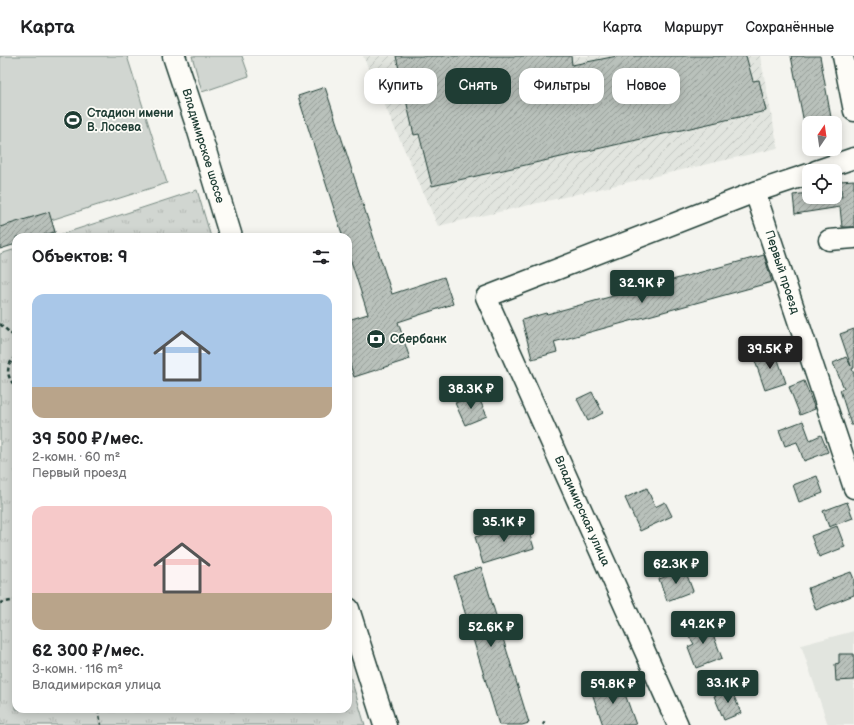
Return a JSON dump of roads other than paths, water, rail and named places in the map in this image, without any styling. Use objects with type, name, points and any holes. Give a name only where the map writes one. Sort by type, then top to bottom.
[{"type":"main road","name":"Владимирское шоссе","points":[[174,56],[198,128],[230,233]]},
{"type":"main road","points":[[352,620],[386,725]]},
{"type":"street","points":[[843,56],[854,110]]},
{"type":"street","points":[[836,164],[854,158]]},
{"type":"street","points":[[755,192],[802,176]]},
{"type":"street","name":"Владимирская улица","points":[[678,725],[486,297],[755,192]]},
{"type":"street","name":"Первый проезд","points":[[755,192],[854,488]]},
{"type":"street","points":[[829,240],[854,238]]},
{"type":"place","name":"Стадион имени В. Лосева","points":[[73,120]]},
{"type":"place","name":"Сбербанк","points":[[376,339]]}]
